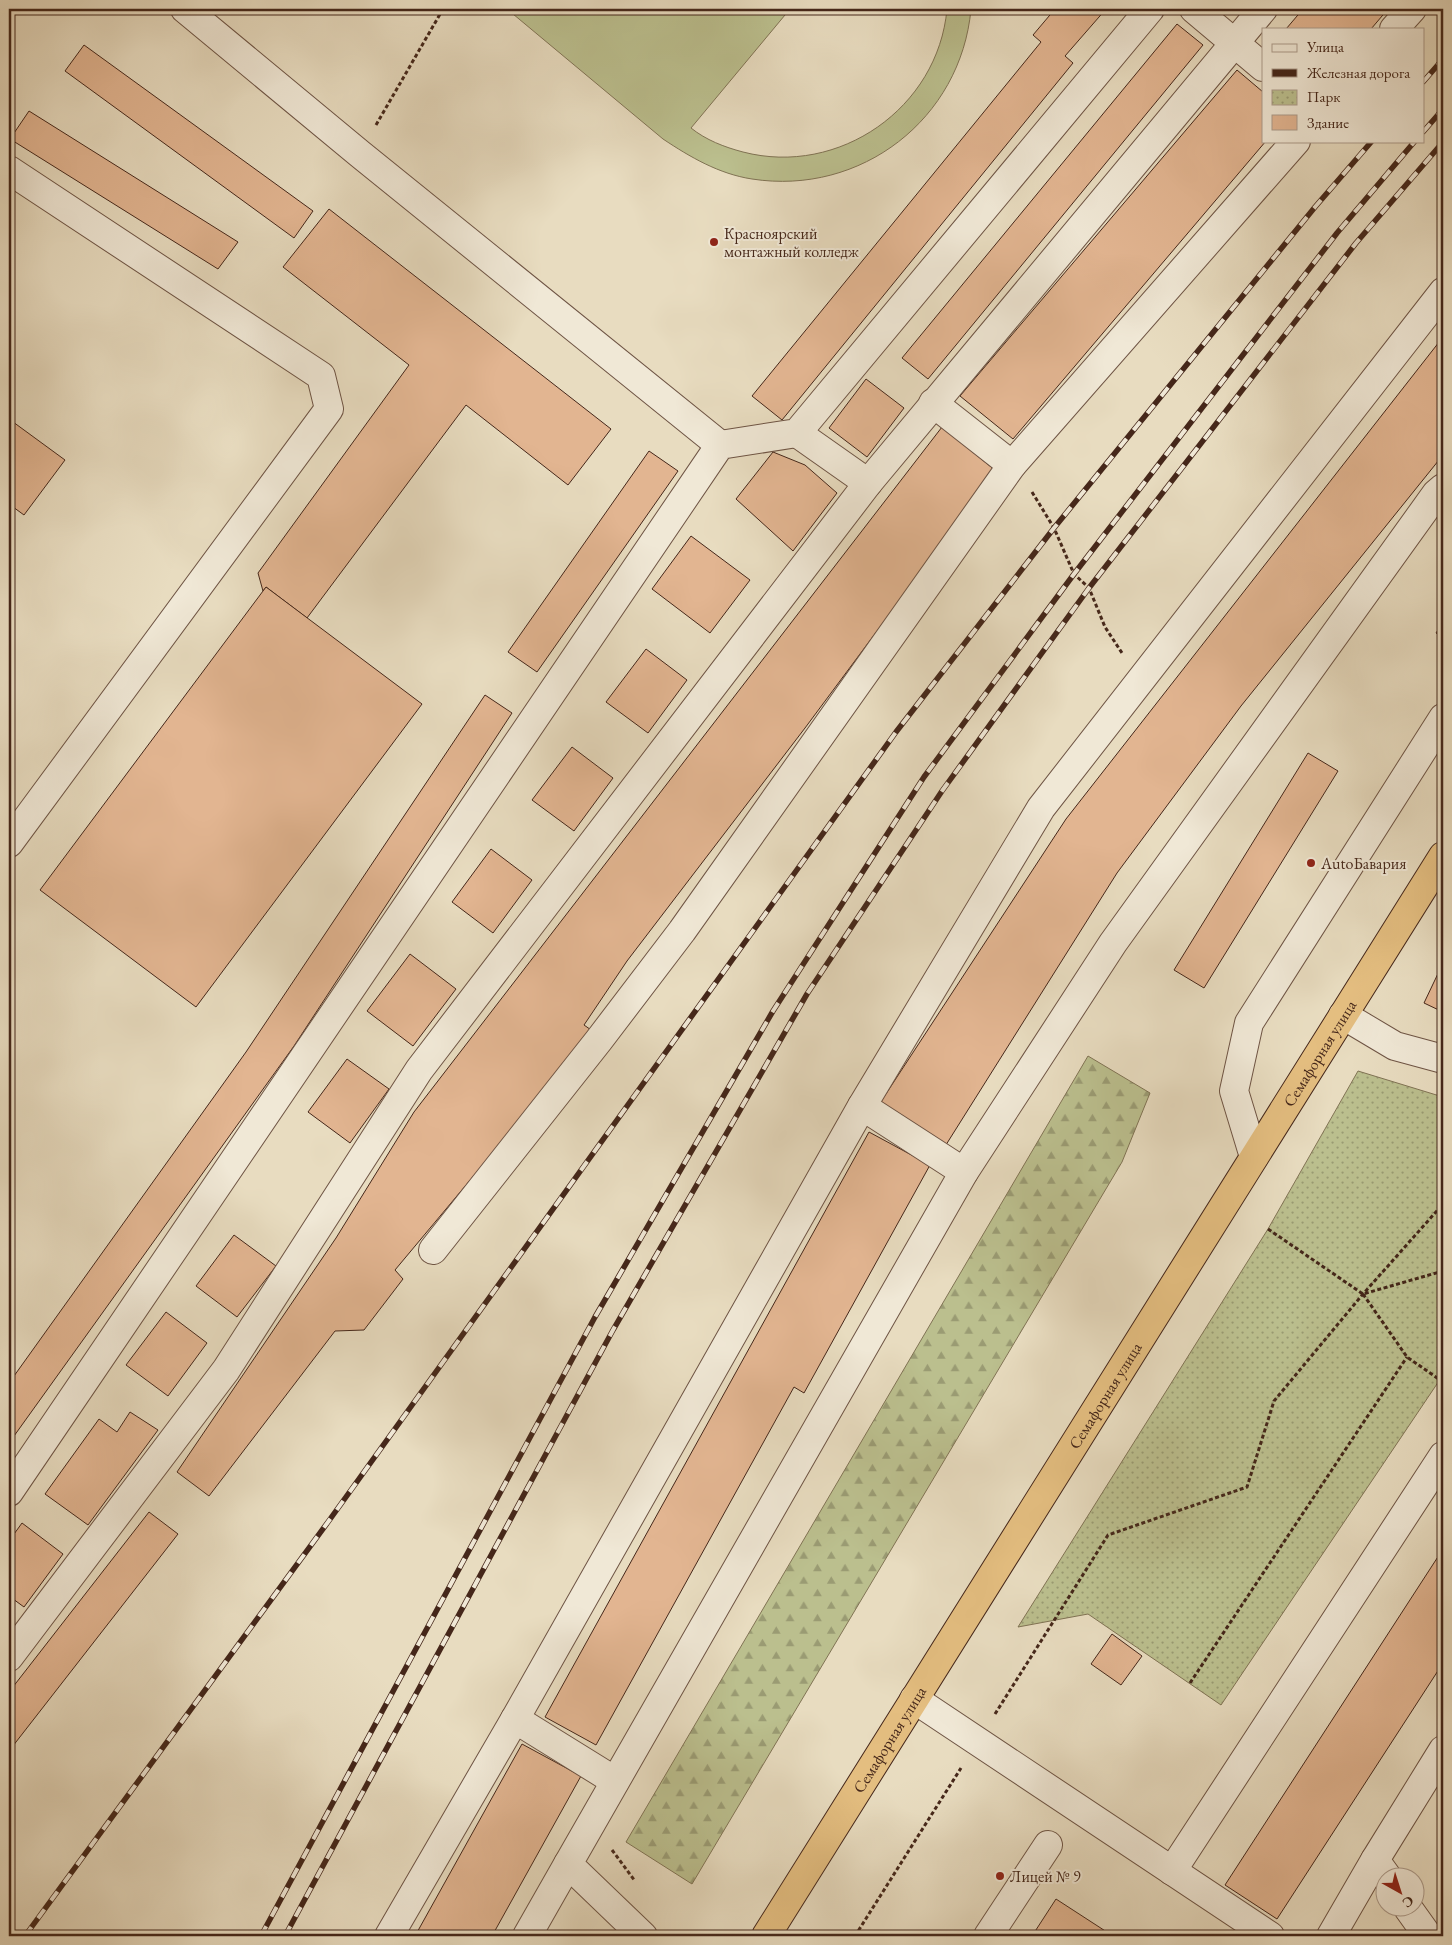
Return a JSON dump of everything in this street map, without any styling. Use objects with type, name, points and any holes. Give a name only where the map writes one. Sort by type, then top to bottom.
[{"type":"highway","name":"Семафорная улица","points":[[766,1936],[1443,856]]},
{"type":"street","points":[[186,9],[360,154],[720,445]]},
{"type":"street","points":[[9,1492],[720,445],[797,433],[1150,9]]},
{"type":"street","points":[[1194,9],[1262,66]]},
{"type":"street","points":[[9,1657],[226,1370],[419,1070],[868,483],[1263,9]]},
{"type":"street","points":[[1395,28],[1412,9]]},
{"type":"street","points":[[433,1250],[599,1040],[682,931],[1012,465],[1295,142]]},
{"type":"street","points":[[9,170],[321,376],[329,408],[9,843]]},
{"type":"street","points":[[389,1936],[515,1719],[862,1106],[1042,808],[1443,292]]},
{"type":"street","points":[[933,403],[1012,465]]},
{"type":"street","points":[[797,433],[868,483]]},
{"type":"street","points":[[527,1936],[964,1172],[1113,944],[1441,489]]},
{"type":"street","points":[[1254,1158],[1234,1091],[1249,1022],[1443,718]]},
{"type":"street","points":[[1343,1015],[1395,1046],[1443,1060]]},
{"type":"street","points":[[862,1106],[964,1172]]},
{"type":"street","points":[[1172,1871],[1443,1456]]},
{"type":"street","points":[[914,1699],[1270,1936]]},
{"type":"street","points":[[515,1719],[615,1781]]},
{"type":"street","points":[[1382,1868],[1443,1750]]},
{"type":"street","points":[[988,1936],[1048,1845]]},
{"type":"street","points":[[568,1864],[643,1936]]},
{"type":"street","points":[[1331,1936],[1374,1878]]},
{"type":"street","points":[[1415,1918],[1428,1936]]},
{"type":"path","points":[[360,154],[443,9]]},
{"type":"path","points":[[1012,465],[1039,502],[1054,528],[1074,574],[1089,588],[1104,627],[1140,680]]},
{"type":"path","points":[[855,1936],[1108,1535],[1247,1487],[1274,1402],[1363,1294],[1443,1204]]},
{"type":"path","points":[[1268,1229],[1363,1294],[1407,1357],[1443,1382]]},
{"type":"path","points":[[1363,1294],[1443,1271]]},
{"type":"path","points":[[1190,1683],[1407,1357]]},
{"type":"path","points":[[608,1844],[641,1888]]},
{"type":"green space","points":[[507,9],[790,9],[691,128],[709,140],[729,148],[779,157],[814,154],[847,144],[878,127],[904,104],[925,77],[940,45],[947,9],[971,9],[963,49],[948,84],[926,116],[899,142],[867,162],[831,175],[792,181],[740,177],[716,169],[684,152],[663,139]]},
{"type":"green space","points":[[1088,1056],[1150,1093],[1122,1162],[692,1884],[626,1842]]},
{"type":"green space","points":[[1358,1071],[1443,1097],[1443,1375],[1221,1705],[1088,1614],[1018,1627],[1268,1229]]},
{"type":"building","points":[[1055,9],[1106,9],[1065,56],[1073,63],[782,420],[752,396],[1041,42],[1033,35]]},
{"type":"building","points":[[1225,9],[1235,9],[1231,14]]},
{"type":"building","points":[[1303,9],[1388,9],[1372,28],[1287,28]]},
{"type":"building","points":[[1177,24],[1203,45],[928,379],[902,358]]},
{"type":"building","points":[[84,45],[313,211],[294,238],[65,71]]},
{"type":"building","points":[[1237,70],[1262,91],[1262,142],[1265,142],[1013,439],[960,396]]},
{"type":"building","points":[[29,111],[238,242],[218,269],[10,139]]},
{"type":"building","points":[[329,209],[611,429],[568,485],[466,405],[307,618],[266,587],[263,591],[258,573],[409,365],[283,267]]},
{"type":"building","points":[[1443,337],[1443,455],[1241,706],[1117,873],[944,1148],[876,1109],[1066,819]]},
{"type":"building","points":[[866,379],[904,408],[867,457],[829,428]]},
{"type":"building","points":[[9,419],[65,460],[24,515],[9,504]]},
{"type":"building","points":[[942,427],[996,471],[805,728],[627,961],[584,1025],[594,1032],[395,1270],[403,1279],[364,1330],[335,1331],[209,1496],[177,1472],[336,1238],[414,1112]]},
{"type":"building","points":[[649,451],[678,471],[537,672],[508,652]]},
{"type":"building","points":[[773,452],[805,465],[837,493],[793,551],[736,499]]},
{"type":"building","points":[[691,536],[750,580],[710,633],[652,589]]},
{"type":"building","points":[[266,587],[422,704],[196,1007],[40,890]]},
{"type":"building","points":[[1443,622],[1443,638],[1436,633]]},
{"type":"building","points":[[646,649],[687,680],[648,733],[606,702]]},
{"type":"building","points":[[485,695],[512,713],[294,1046],[9,1443],[9,1383],[246,1052]]},
{"type":"building","points":[[572,747],[613,778],[574,831],[532,800]]},
{"type":"building","points":[[1308,753],[1338,771],[1204,988],[1174,970]]},
{"type":"building","points":[[491,849],[532,880],[493,933],[452,902]]},
{"type":"building","points":[[410,954],[456,989],[413,1046],[367,1011]]},
{"type":"building","points":[[1443,963],[1443,1012],[1424,1003]]},
{"type":"building","points":[[347,1059],[389,1089],[350,1143],[308,1112]]},
{"type":"building","points":[[869,1132],[930,1165],[804,1393],[794,1387],[596,1745],[545,1717]]},
{"type":"building","points":[[234,1235],[276,1266],[237,1317],[196,1286]]},
{"type":"building","points":[[166,1312],[207,1343],[168,1396],[126,1365]]},
{"type":"building","points":[[130,1412],[158,1430],[88,1525],[45,1494],[99,1419],[117,1432]]},
{"type":"building","points":[[149,1512],[178,1534],[9,1751],[9,1692]]},
{"type":"building","points":[[22,1523],[63,1554],[24,1607],[9,1596],[9,1541]]},
{"type":"building","points":[[1443,1549],[1443,1663],[1277,1919],[1225,1885]]},
{"type":"building","points":[[1112,1634],[1142,1656],[1121,1685],[1091,1664]]},
{"type":"building","points":[[522,1744],[581,1776],[492,1936],[415,1936]]},
{"type":"building","points":[[1056,1899],[1113,1936],[1032,1936]]},
{"type":"railway","points":[[1424,81],[1443,59]]},
{"type":"railway","points":[[1424,131],[1443,109]]},
{"type":"railway","points":[[25,1936],[328,1522],[896,732],[1054,528],[1315,207],[1371,142]]},
{"type":"railway","points":[[261,1936],[595,1317],[773,1011],[924,777],[1074,574],[1337,233],[1414,142]]},
{"type":"railway","points":[[285,1936],[613,1330],[807,994],[942,791],[1089,588],[1356,243],[1443,142]]},
{"type":"place","name":"Красноярский монтажный колледж","points":[[714,242]]},
{"type":"place","name":"AutoБавария","points":[[1311,863]]},
{"type":"place","name":"Лицей № 9","points":[[1000,1876]]}]
